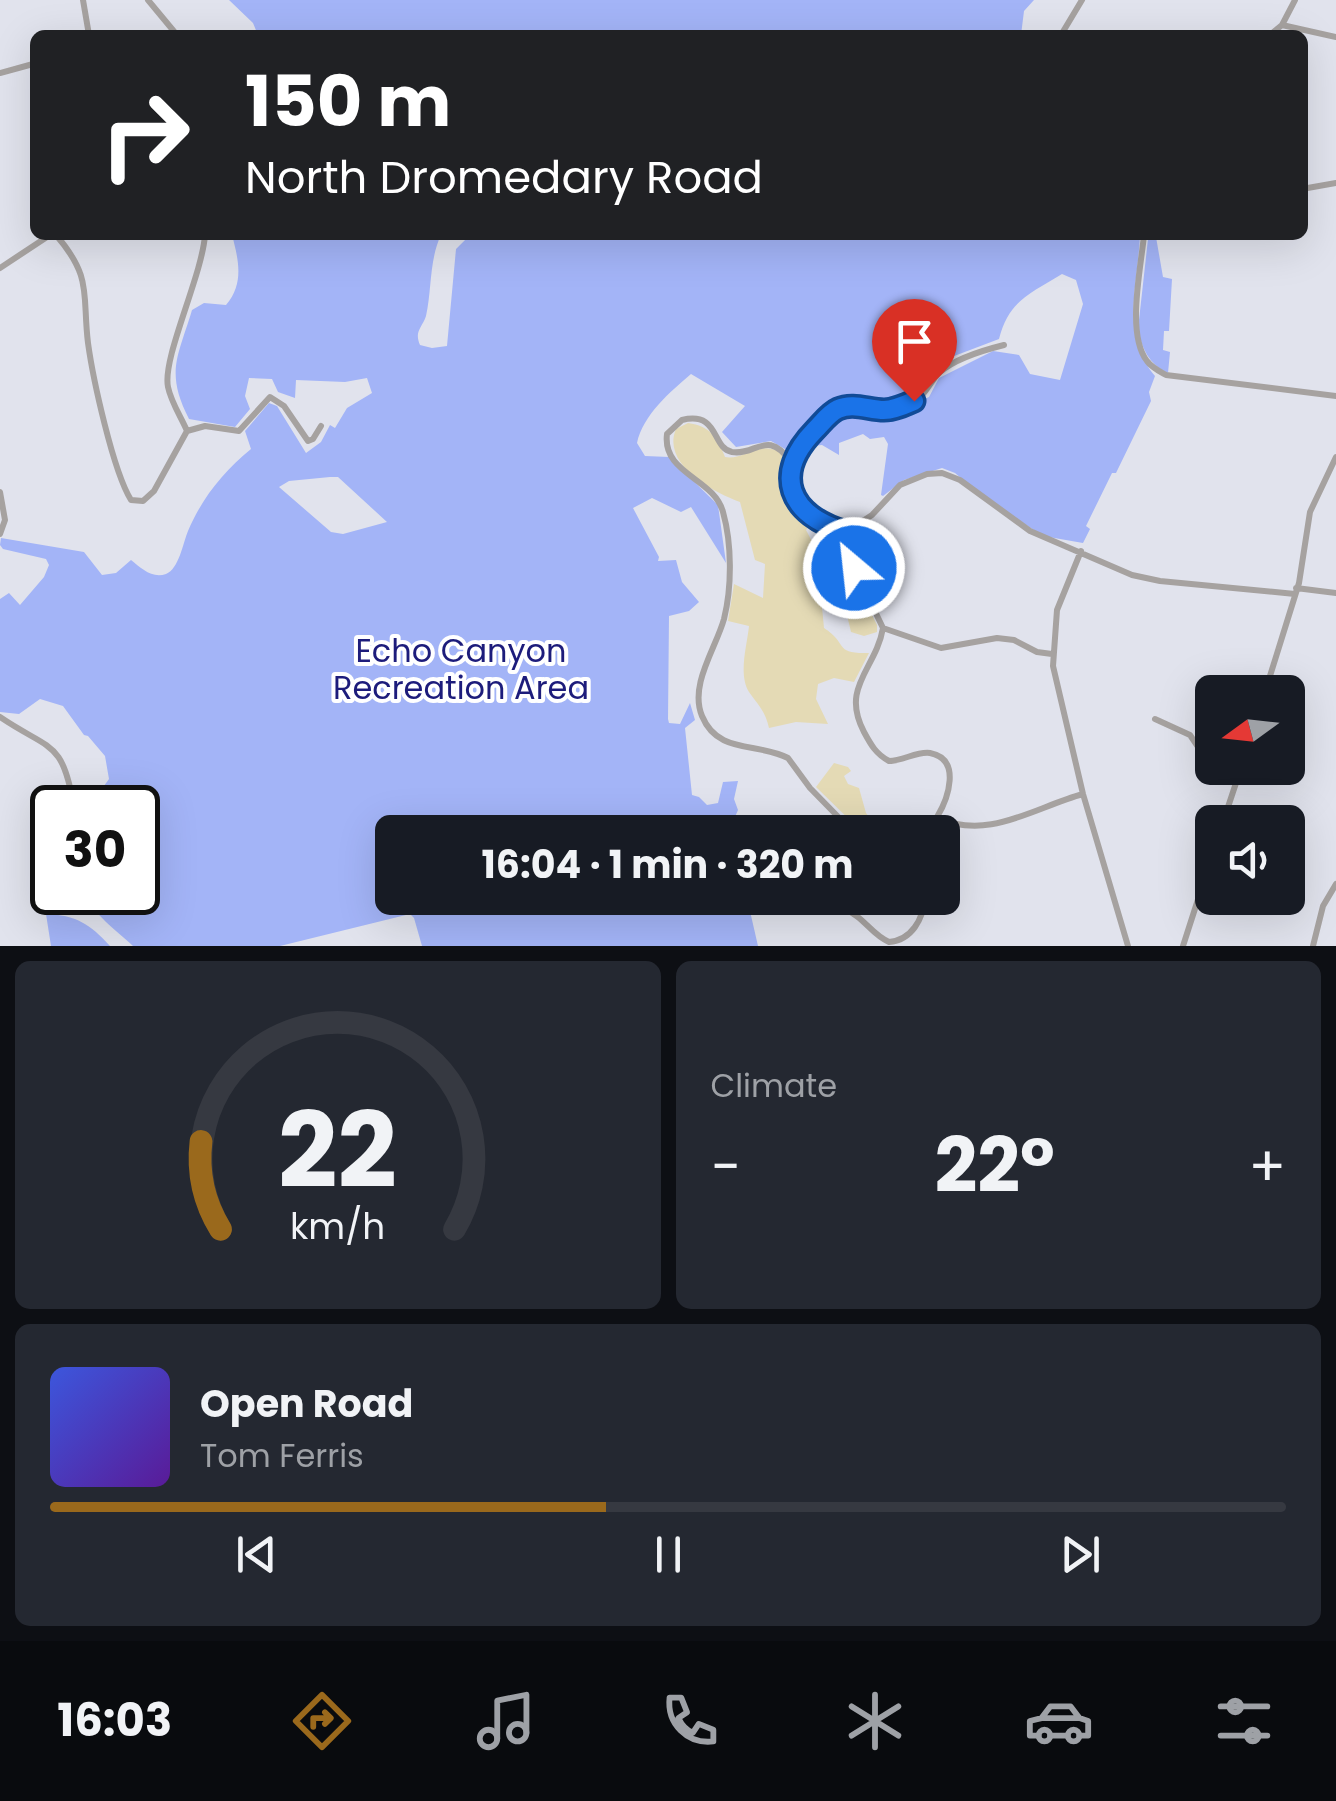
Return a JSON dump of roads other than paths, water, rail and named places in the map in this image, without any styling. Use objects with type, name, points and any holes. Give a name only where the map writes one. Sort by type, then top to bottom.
[{"type":"street","points":[[84,0],[87,30]]},
{"type":"street","points":[[148,0],[174,30]]},
{"type":"street","points":[[1064,30],[1082,0]]},
{"type":"street","points":[[1276,30],[1295,0]]},
{"type":"street","points":[[1282,25],[1307,30]]},
{"type":"street","points":[[1308,30],[1336,36]]},
{"type":"street","points":[[0,72],[30,65]]},
{"type":"street","points":[[1308,188],[1336,183]]},
{"type":"street","points":[[0,268],[45,240]]},
{"type":"street","points":[[57,240],[72,257],[86,290],[92,365],[131,500],[137,502],[154,491],[187,431],[205,426],[239,431],[270,398],[284,406],[308,440],[321,426]]},
{"type":"street","points":[[187,431],[168,386],[171,360],[195,288],[205,240]]},
{"type":"street","points":[[1144,240],[1135,330],[1146,360],[1166,375],[1336,396]]},
{"type":"street","points":[[846,532],[826,525],[789,487],[791,462],[802,443],[838,408],[886,410],[904,405],[924,395],[942,370],[1004,345]]},
{"type":"street","points":[[791,462],[783,452],[765,444],[732,452],[701,420],[682,420],[667,434],[672,459],[714,496],[724,513],[730,571],[727,604],[711,648],[698,704],[706,723],[735,747],[788,758],[836,815]]},
{"type":"street","points":[[1270,675],[1296,592],[1310,512],[1336,457]]},
{"type":"street","points":[[846,532],[872,515],[900,486],[927,474],[942,473],[960,480],[1030,531],[1147,579],[1336,593]]},
{"type":"street","points":[[0,492],[5,520],[0,534]]},
{"type":"street","points":[[846,532],[854,568],[883,628],[941,648],[996,638],[1014,640],[1037,652],[1052,654]]},
{"type":"street","points":[[1081,551],[1057,610],[1052,654],[1083,794],[1128,946]]},
{"type":"street","points":[[883,628],[857,688],[860,725],[875,752],[890,761],[927,752],[941,758],[950,770],[950,780],[939,815]]},
{"type":"street","points":[[0,717],[45,742],[58,754],[69,785]]},
{"type":"street","points":[[1155,719],[1190,735],[1195,742]]},
{"type":"street","points":[[960,823],[1000,824],[1083,794]]},
{"type":"street","points":[[1313,946],[1322,906],[1336,884]]},
{"type":"street","points":[[1183,946],[1195,909]]},
{"type":"street","points":[[858,915],[889,942],[909,935],[921,915]]},
{"type":"park label","name":"Echo Canyon Recreation Area","points":[[461,668]]}]
